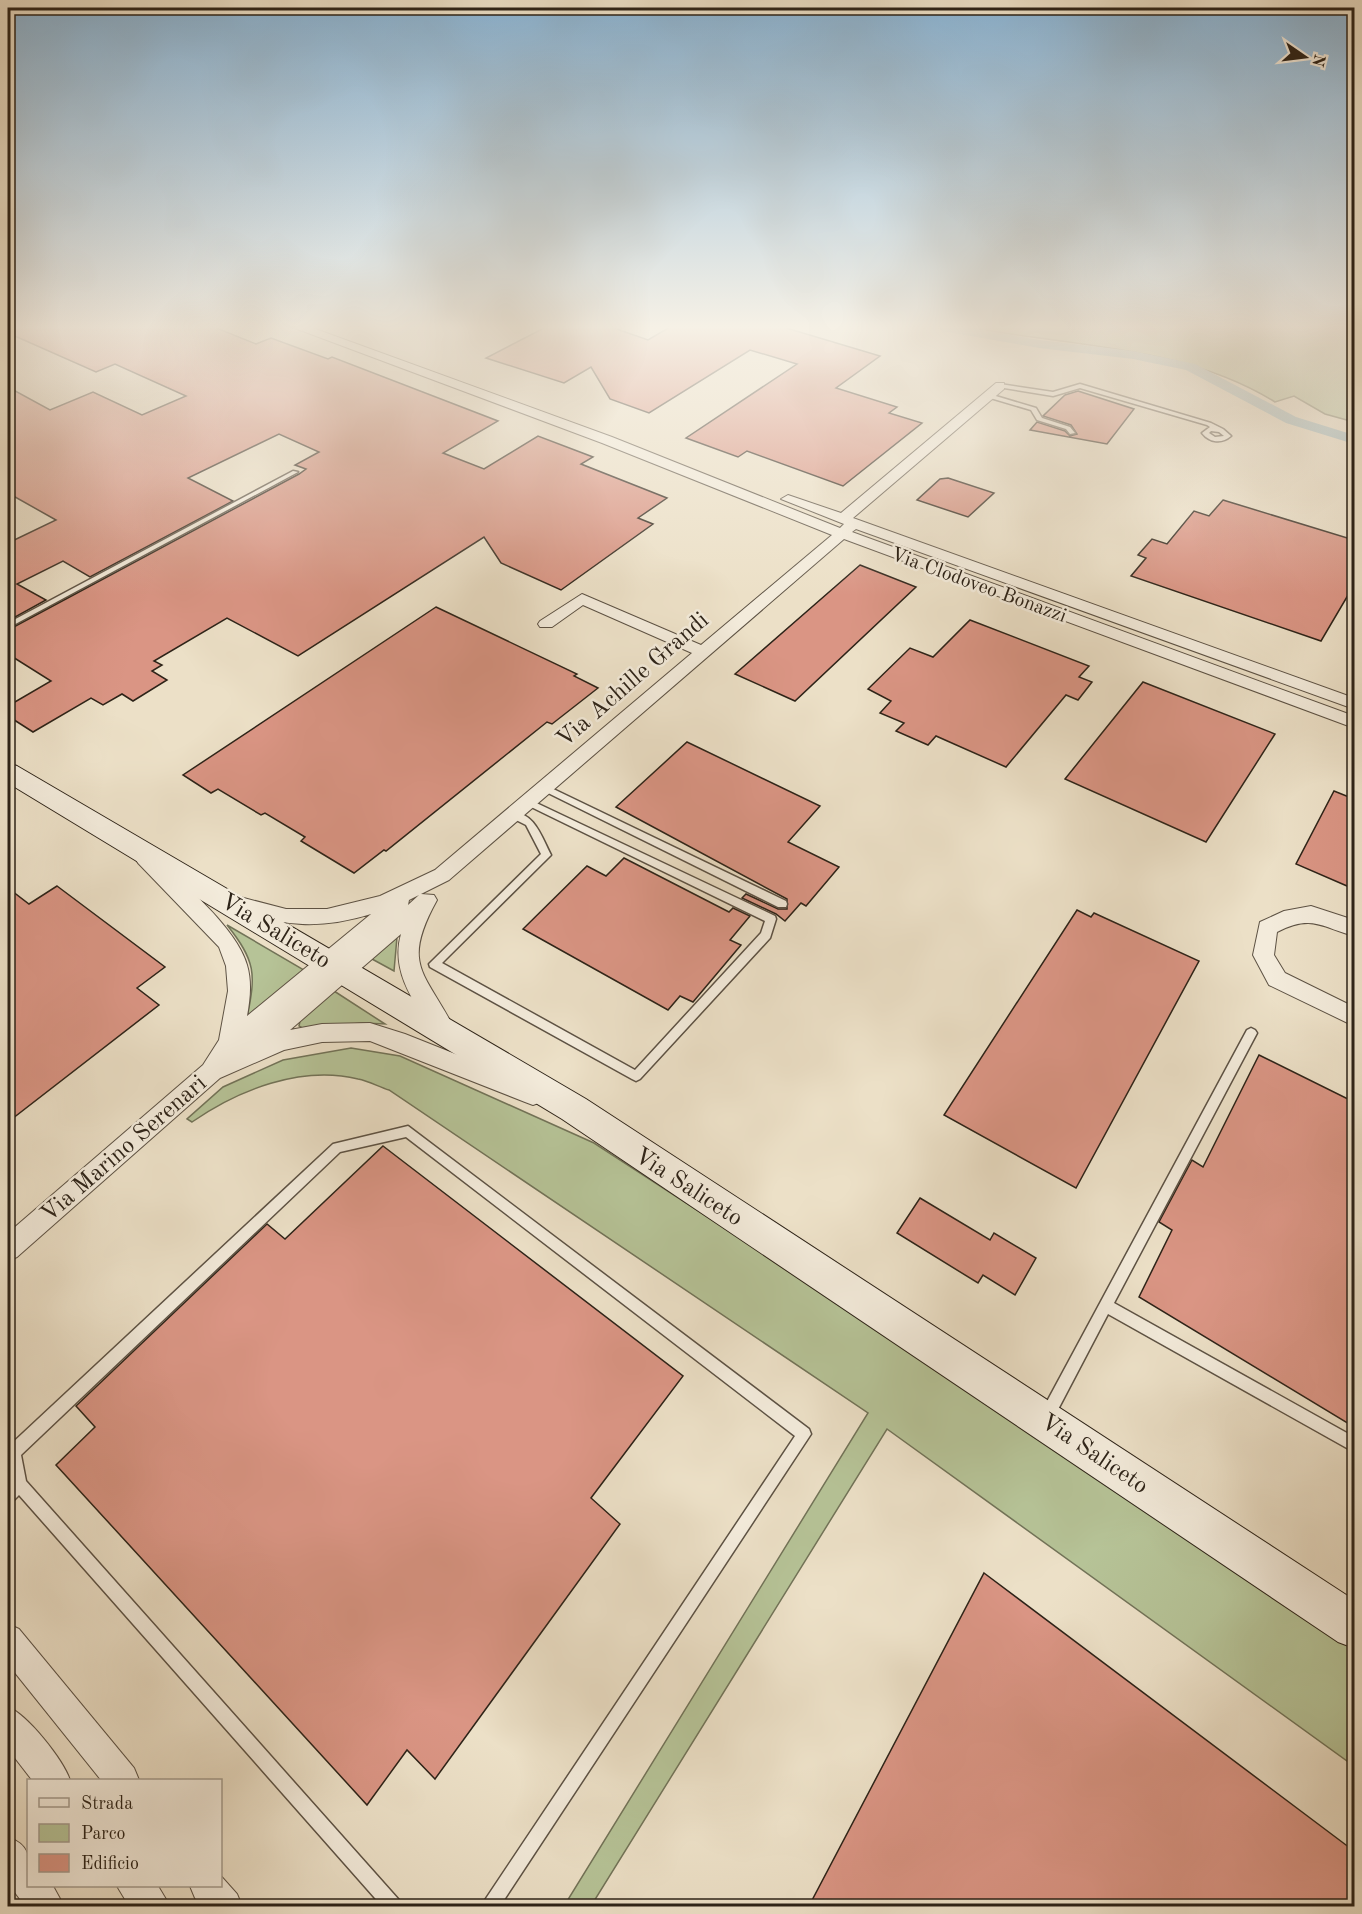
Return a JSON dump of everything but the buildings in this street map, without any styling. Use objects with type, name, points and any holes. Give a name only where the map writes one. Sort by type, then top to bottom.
[{"type":"main road","name":"Via Saliceto","points":[[8,772],[574,1109],[1354,1626]]},
{"type":"street","name":"Via Clodoveo Bonazzi","points":[[542,416],[1354,704]]},
{"type":"street","points":[[846,525],[966,416]]},
{"type":"street","name":"Via Clodoveo Bonazzi","points":[[846,525],[1354,722]]},
{"type":"street","name":"Via Achille Grandi","points":[[337,967],[703,652],[846,525]]},
{"type":"street","points":[[546,624],[582,599],[703,652]]},
{"type":"street","points":[[134,846],[226,941],[236,956],[241,976],[239,1048]]},
{"type":"street","points":[[228,902],[285,917],[316,917],[419,896]]},
{"type":"street","name":"Via Achille Grandi","points":[[419,896],[407,951],[411,979],[445,1031]]},
{"type":"street","points":[[1354,928],[1320,914],[1290,915],[1267,928],[1263,955],[1277,980],[1354,1017]]},
{"type":"street","name":"Via Marino Serenari","points":[[8,1249],[212,1071],[337,967]]},
{"type":"street","name":"Via Marino Serenari","points":[[239,1048],[319,1033],[362,1031],[398,1041],[496,1082],[574,1109]]},
{"type":"street","points":[[8,1640],[121,1779]]},
{"type":"street","points":[[8,1723],[52,1779]]},
{"type":"street","points":[[8,1854],[27,1881]]},
{"type":"street","points":[[32,1887],[47,1906]]},
{"type":"street","points":[[136,1887],[152,1906]]},
{"type":"street","points":[[208,1887],[225,1906]]},
{"type":"lane","points":[[1038,416],[1039,419],[1068,428],[1072,434]]},
{"type":"lane","points":[[1183,416],[1209,424],[1217,429]]},
{"type":"lane","points":[[8,626],[296,471]]},
{"type":"lane","points":[[545,788],[782,904]]},
{"type":"lane","points":[[513,815],[530,823],[546,855],[434,964],[636,1076],[766,935],[771,919],[528,802]]},
{"type":"lane","points":[[1045,1420],[1251,1033]]},
{"type":"lane","points":[[393,1906],[13,1490],[13,1452],[338,1148],[408,1131],[804,1434],[490,1906]]},
{"type":"lane","points":[[1106,1305],[1354,1445]]},
{"type":"green space","points":[[1333,416],[1354,416],[1354,422]]},
{"type":"green space","points":[[227,925],[304,970],[247,1018],[252,990],[251,968],[244,949]]},
{"type":"green space","points":[[397,937],[394,971],[372,959]]},
{"type":"green space","points":[[334,991],[385,1024],[362,1023],[304,1029],[299,1026],[300,1021]]},
{"type":"green space","points":[[351,1048],[400,1056],[594,1143],[797,1275],[1354,1649],[1354,1766],[887,1429],[591,1906],[564,1906],[868,1413],[389,1090],[362,1080],[336,1076],[314,1075],[293,1078],[271,1083],[229,1100],[192,1122],[187,1119],[223,1087],[283,1060]]},
{"type":"waterway","points":[[1284,416],[1354,440]]}]
